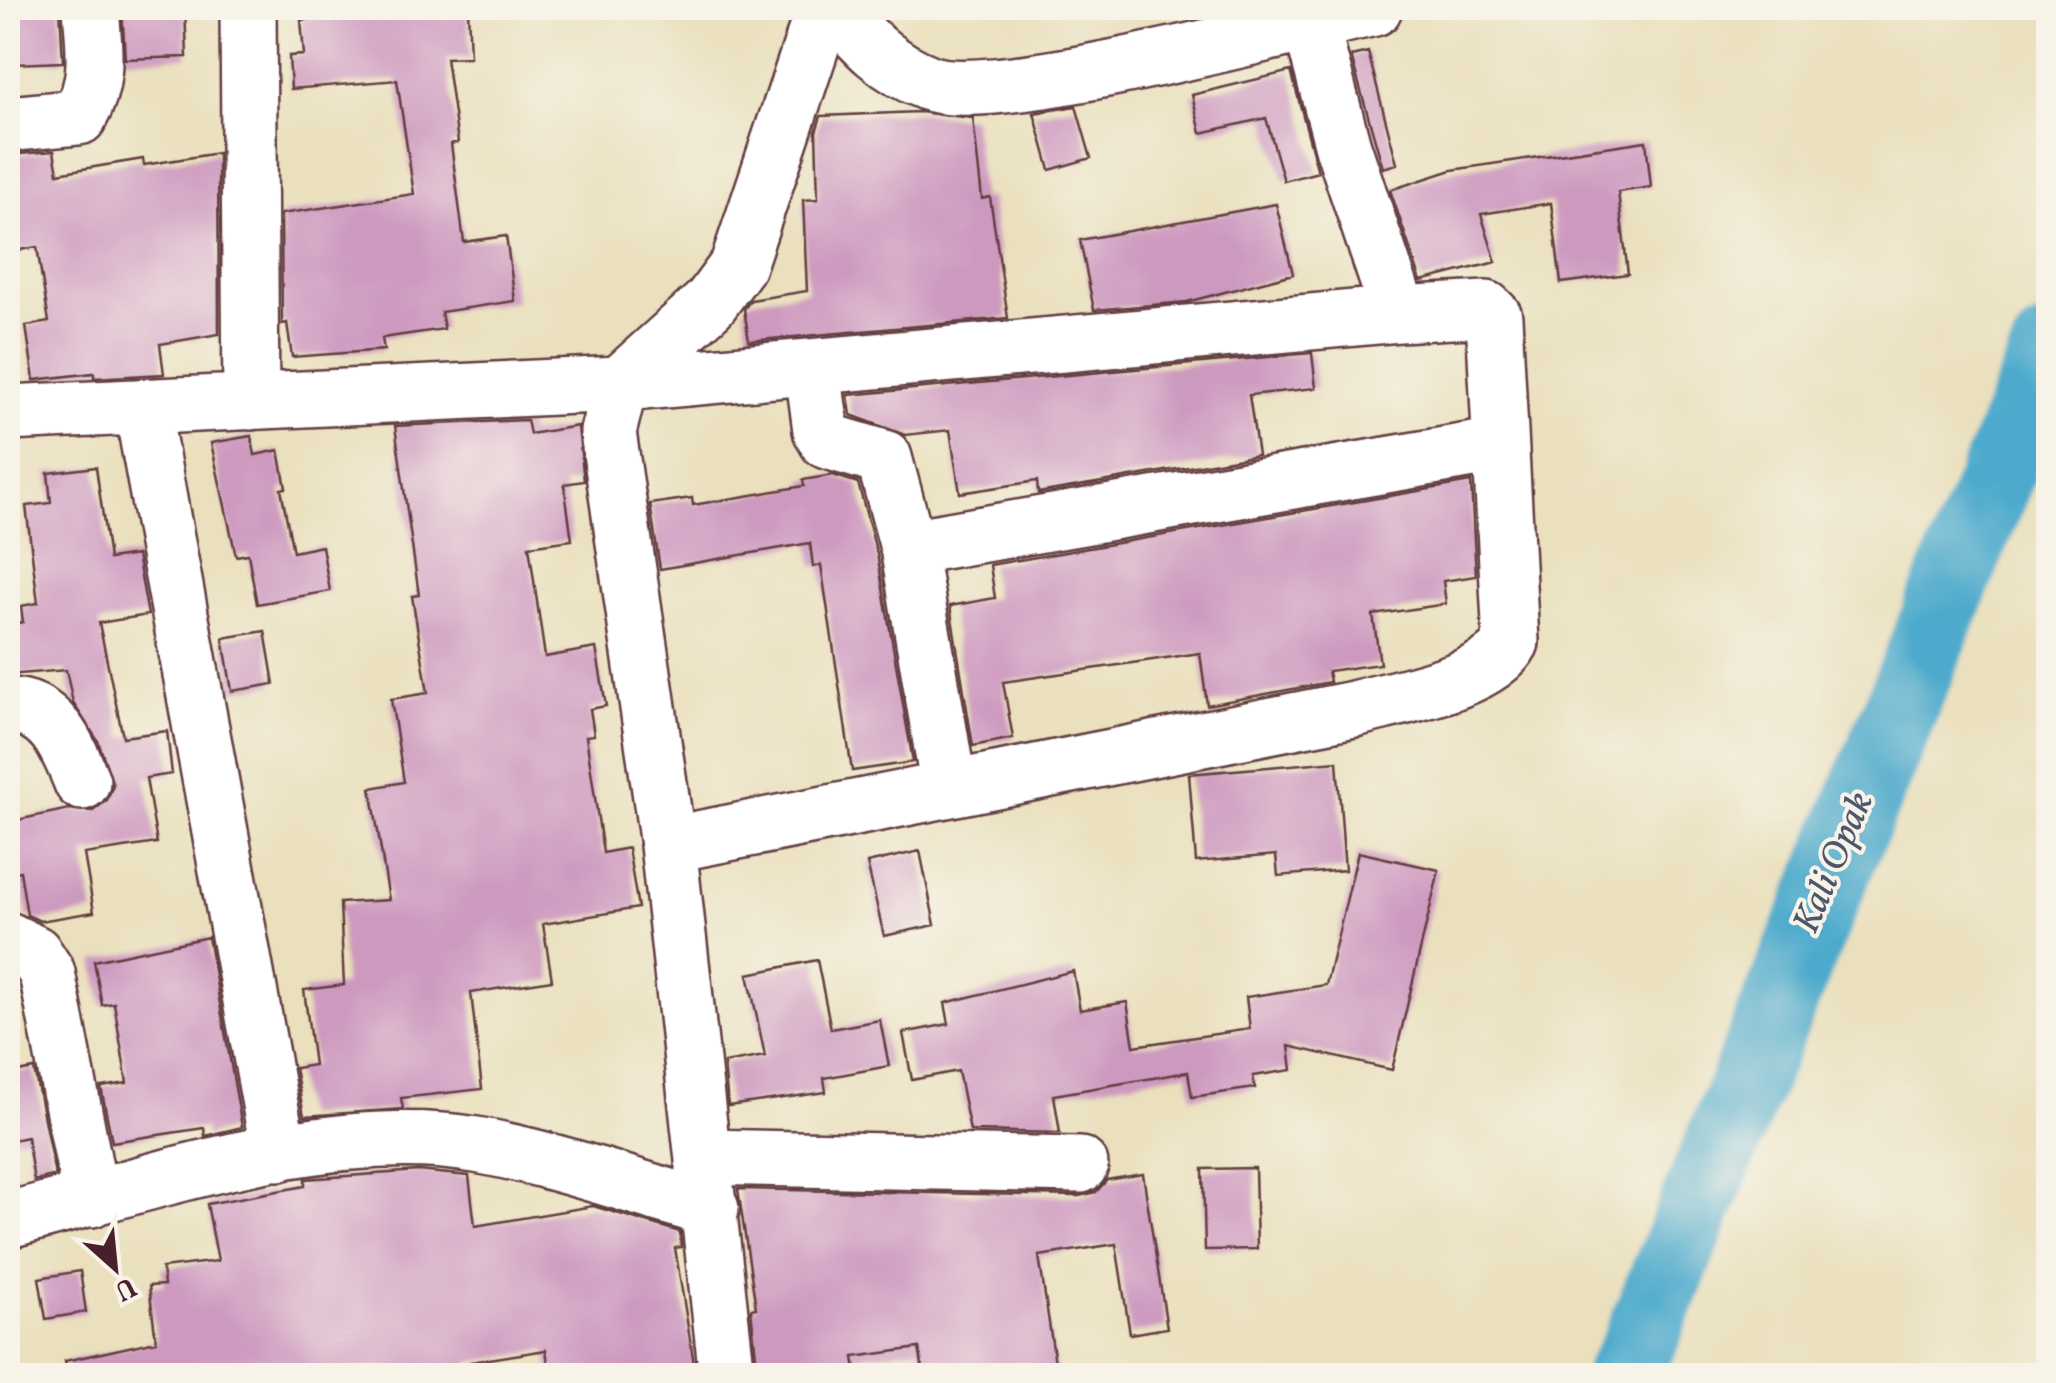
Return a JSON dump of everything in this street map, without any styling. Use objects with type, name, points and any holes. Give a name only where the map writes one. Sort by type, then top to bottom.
[{"type":"street","points":[[8,124],[79,117],[90,96],[96,68],[91,8]]},
{"type":"street","points":[[248,8],[251,402]]},
{"type":"street","points":[[727,1376],[668,845],[608,432],[620,384],[728,283],[824,8]]},
{"type":"street","points":[[836,8],[872,53],[932,84],[985,89],[1374,8]]},
{"type":"street","points":[[1310,22],[1344,148],[1399,314]]},
{"type":"street","points":[[8,413],[620,384],[813,370],[1399,314],[1486,309],[1494,317],[1497,446],[1510,642],[1504,655],[1490,664],[1450,683],[1354,709],[668,845]]},
{"type":"street","points":[[813,370],[821,430],[827,441],[884,458],[908,547],[950,789]]},
{"type":"street","points":[[142,407],[279,1153]]},
{"type":"street","points":[[908,547],[1497,446]]},
{"type":"street","points":[[8,706],[43,716],[63,737],[82,782]]},
{"type":"street","points":[[8,940],[34,953],[47,973],[91,1199]]},
{"type":"street","points":[[8,1220],[279,1153],[390,1142],[476,1145],[708,1183],[1080,1165]]},
{"type":"building","points":[[10,8],[60,8],[63,62],[13,64]]},
{"type":"building","points":[[122,8],[185,8],[187,57],[125,59]]},
{"type":"building","points":[[311,8],[468,8],[470,57],[446,58],[458,142],[451,144],[464,242],[506,236],[515,301],[441,312],[444,329],[382,338],[384,350],[292,357],[287,323],[282,324],[281,214],[414,194],[397,80],[291,89],[289,56],[304,55],[301,20],[312,19]]},
{"type":"building","points":[[1368,52],[1397,164],[1383,168],[1351,56]]},
{"type":"building","points":[[1291,71],[1318,172],[1284,181],[1266,118],[1201,133],[1192,95]]},
{"type":"building","points":[[1076,106],[1091,158],[1050,170],[1034,113]]},
{"type":"building","points":[[919,112],[973,118],[982,199],[990,197],[1008,318],[749,341],[744,309],[751,300],[807,291],[803,200],[818,199],[816,132],[821,116]]},
{"type":"building","points":[[1646,141],[1651,187],[1618,192],[1628,274],[1561,283],[1551,203],[1481,214],[1496,262],[1421,281],[1390,190],[1452,170]]},
{"type":"building","points":[[54,151],[58,173],[143,159],[144,165],[218,153],[219,334],[160,344],[164,374],[94,378],[94,373],[34,380],[26,326],[49,322],[37,247],[8,252],[8,155]]},
{"type":"building","points":[[1276,204],[1293,274],[1187,302],[1094,310],[1080,240]]},
{"type":"building","points":[[1312,353],[1316,388],[1249,395],[1258,455],[1038,493],[1037,481],[960,493],[950,430],[905,435],[851,415],[848,395]]},
{"type":"building","points":[[527,420],[530,434],[578,426],[584,481],[564,484],[572,540],[529,546],[545,657],[596,648],[606,706],[590,709],[594,735],[586,736],[603,853],[628,848],[638,908],[543,924],[552,980],[471,993],[482,1089],[401,1098],[403,1109],[304,1116],[295,1068],[314,1065],[304,990],[344,985],[340,903],[389,900],[371,788],[404,782],[391,699],[428,693],[412,596],[419,595],[395,426]]},
{"type":"building","points":[[251,436],[255,455],[279,450],[286,488],[281,489],[293,552],[322,546],[330,591],[257,604],[248,554],[236,556],[211,443]]},
{"type":"building","points":[[96,467],[109,559],[137,555],[148,615],[99,623],[123,737],[167,731],[172,774],[146,778],[157,843],[84,854],[94,912],[40,921],[27,915],[20,871],[8,874],[8,822],[69,809],[93,811],[107,800],[113,785],[98,741],[73,703],[66,670],[8,675],[8,625],[23,622],[21,606],[38,603],[26,506],[51,503],[48,473]]},
{"type":"building","points":[[833,475],[858,483],[877,554],[913,762],[852,771],[821,565],[813,567],[810,543],[660,569],[650,504],[692,498],[693,505],[804,486],[803,480]]},
{"type":"building","points":[[1471,482],[1476,576],[1443,581],[1446,604],[1373,615],[1380,664],[1328,671],[1330,682],[1207,705],[1200,653],[1003,682],[1013,738],[973,746],[950,606],[995,598],[990,565]]},
{"type":"building","points":[[265,631],[274,684],[232,691],[223,638]]},
{"type":"building","points":[[1337,761],[1345,870],[1278,876],[1276,855],[1196,862],[1189,774]]},
{"type":"building","points":[[920,851],[935,925],[884,936],[867,863]]},
{"type":"building","points":[[1358,852],[1439,870],[1392,1070],[1289,1046],[1292,1070],[1253,1076],[1255,1088],[1192,1097],[1188,1072],[1054,1095],[1060,1133],[970,1131],[958,1071],[912,1080],[903,1033],[949,1024],[945,1003],[1073,971],[1080,1010],[1127,1002],[1134,1046],[1250,1029],[1246,997],[1326,985]]},
{"type":"building","points":[[208,937],[242,1127],[205,1136],[204,1128],[112,1142],[101,1087],[127,1083],[114,1003],[102,1005],[94,961]]},
{"type":"building","points":[[817,960],[831,1029],[880,1020],[889,1066],[824,1078],[826,1092],[728,1106],[724,1063],[765,1056],[748,974]]},
{"type":"building","points":[[34,1069],[55,1175],[34,1181],[27,1137],[8,1141],[8,1074]]},
{"type":"building","points":[[1255,1168],[1257,1249],[1205,1250],[1203,1169]]},
{"type":"building","points":[[418,1171],[469,1176],[475,1226],[593,1206],[680,1232],[681,1247],[675,1248],[696,1376],[550,1376],[546,1350],[470,1362],[472,1376],[319,1376],[318,1367],[279,1376],[67,1376],[65,1361],[156,1341],[149,1286],[164,1285],[162,1268],[218,1261],[207,1204],[305,1186],[305,1179]]},
{"type":"building","points":[[1143,1174],[1167,1328],[1130,1334],[1116,1244],[1039,1256],[1057,1376],[924,1376],[919,1348],[854,1357],[857,1376],[758,1376],[751,1309],[756,1308],[738,1189],[1079,1196],[1096,1192],[1107,1180]]},
{"type":"building","points":[[80,1271],[86,1312],[46,1319],[39,1278]]},
{"type":"waterway","name":"Kali Opak","points":[[1622,1376],[1638,1347],[2048,351]]}]
